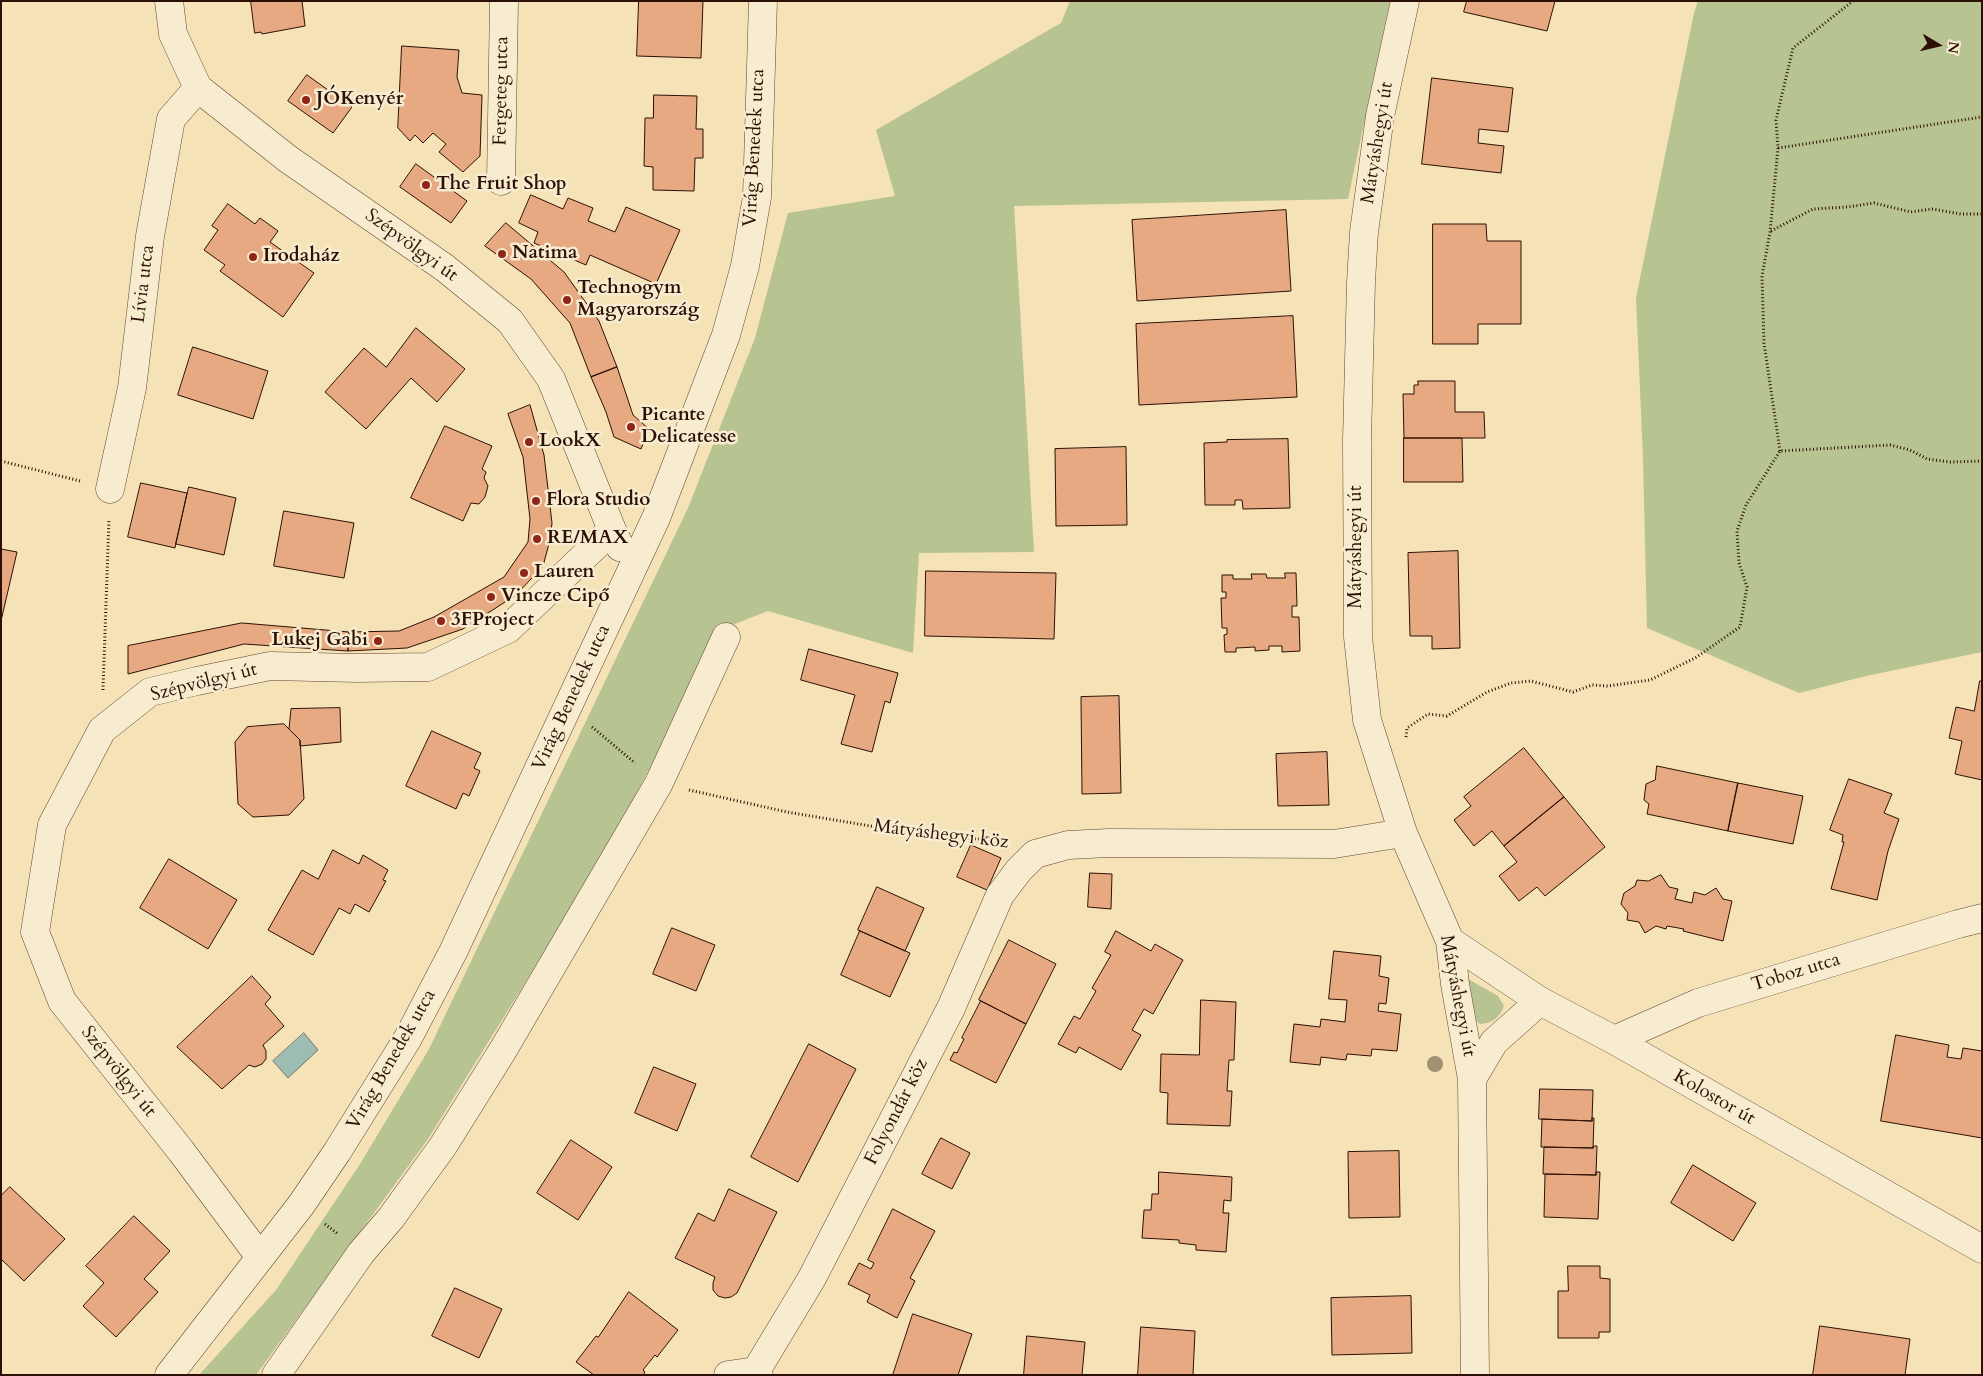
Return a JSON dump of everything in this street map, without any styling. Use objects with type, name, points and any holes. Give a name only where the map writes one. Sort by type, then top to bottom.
[{"type":"street","name":"Szépvölgyi út","points":[[168,1],[173,34],[198,88],[288,159],[445,268],[510,321],[551,379],[612,530],[622,550],[635,562]]},
{"type":"street","name":"Fergeteg utca","points":[[501,180],[504,1]]},
{"type":"street","name":"Virág Benedek utca","points":[[260,1257],[301,1205],[337,1152],[408,1038],[454,952],[656,518],[726,335],[745,266],[756,197],[763,1]]},
{"type":"street","name":"Mátyáshegyi út","points":[[1405,1],[1380,116],[1364,232],[1358,390],[1356,576],[1358,637],[1367,720],[1403,833],[1450,941],[1455,984],[1472,1079],[1475,1375]]},
{"type":"street","name":"Lívia utca","points":[[110,489],[132,388],[150,236],[171,119],[198,88]]},
{"type":"street","name":"Szépvölgyi út","points":[[260,1257],[181,1151],[62,1001],[35,932],[52,825],[102,730],[150,692],[270,666],[428,667],[508,629],[612,530]]},
{"type":"street","points":[[276,1375],[361,1253],[391,1218],[443,1146],[503,1050],[659,783],[726,637]]},
{"type":"street","name":"Mátyáshegyi köz","points":[[1035,854],[1068,845],[1110,843],[1334,844],[1403,833]]},
{"type":"street","name":"Folyondár köz","points":[[728,1375],[758,1373],[812,1278],[947,1016],[1000,895],[1019,870],[1035,854]]},
{"type":"street","name":"Toboz utca","points":[[1614,1040],[1698,1003],[1949,926],[1982,918]]},
{"type":"street","name":"Kolostor út","points":[[1450,941],[1540,1001],[1614,1040],[1982,1250]]},
{"type":"street","name":"Mátyáshegyi út","points":[[1472,1079],[1494,1042],[1540,1001]]},
{"type":"street","points":[[169,1375],[260,1257]]},
{"type":"path","points":[[1406,728],[1428,714],[1447,716],[1487,692],[1511,683],[1531,681],[1573,692],[1592,685],[1608,686],[1650,680],[1695,658],[1740,627],[1747,587],[1739,563],[1737,531],[1746,505],[1780,452],[1764,344],[1762,276],[1770,232],[1778,148],[1776,120],[1793,48],[1854,1]]},
{"type":"path","points":[[1778,148],[1982,117]]},
{"type":"path","points":[[1770,232],[1813,209],[1874,203],[1911,212],[1932,209],[1961,214],[1982,214]]},
{"type":"path","points":[[1780,452],[1890,445],[1910,450],[1926,459],[1950,462],[1982,461]]},
{"type":"path","points":[[1,461],[110,489],[102,730]]},
{"type":"path","points":[[568,707],[659,783]]},
{"type":"path","name":"Mátyáshegyi köz","points":[[659,783],[805,816],[936,837],[1008,840],[1035,854]]},
{"type":"path","points":[[301,1205],[361,1253]]},
{"type":"green space","points":[[1070,1],[1390,1],[1348,199],[1014,206],[1034,552],[919,553],[913,653],[768,611],[722,629],[604,856],[428,1139],[256,1375],[199,1375],[276,1290],[360,1164],[429,1049],[688,508],[755,338],[788,213],[895,196],[876,130],[1061,23]]},
{"type":"green space","points":[[1698,1],[1982,1],[1982,652],[1866,676],[1799,693],[1647,628],[1643,458],[1636,298]]},
{"type":"green space","points":[[1468,979],[1498,996],[1504,1006],[1498,1017],[1492,1021],[1480,1024],[1471,1017],[1464,981]]},
{"type":"water","points":[[304,1033],[318,1050],[288,1078],[273,1061]]},
{"type":"building","points":[[251,1],[302,1],[305,26],[262,34],[261,32],[255,33]]},
{"type":"building","points":[[639,1],[703,1],[701,58],[637,56]]},
{"type":"building","points":[[1467,1],[1555,1],[1547,31],[1464,12]]},
{"type":"building","points":[[402,46],[459,50],[457,77],[462,93],[482,95],[480,156],[463,172],[439,152],[446,144],[433,133],[423,143],[415,135],[410,141],[398,128]]},
{"type":"building","points":[[307,75],[352,107],[333,133],[288,101]]},
{"type":"building","points":[[1432,78],[1513,88],[1508,132],[1479,129],[1478,143],[1504,146],[1501,173],[1422,164]]},
{"type":"building","points":[[654,95],[697,96],[696,129],[703,129],[703,158],[695,158],[694,191],[653,190],[653,167],[644,166],[645,118],[653,118]]},
{"type":"building","points":[[416,164],[467,201],[451,223],[400,187]]},
{"type":"building","points":[[531,195],[563,209],[568,198],[593,208],[588,221],[615,232],[626,207],[680,230],[656,284],[590,255],[586,265],[534,243],[538,232],[519,223]]},
{"type":"building","name":"Irodaház","points":[[228,204],[255,224],[260,218],[278,231],[270,242],[314,273],[283,317],[220,271],[225,265],[204,250],[218,230],[212,226]]},
{"type":"building","points":[[1286,210],[1291,291],[1137,301],[1132,220]]},
{"type":"building","name":"Technogym Magyarország","points":[[506,223],[564,272],[599,321],[617,367],[591,377],[570,323],[531,279],[485,246]]},
{"type":"building","points":[[1433,224],[1486,224],[1487,241],[1521,241],[1521,324],[1478,324],[1478,344],[1433,344]]},
{"type":"building","points":[[1293,316],[1297,397],[1139,405],[1136,324]]},
{"type":"building","points":[[416,328],[465,369],[437,402],[411,378],[366,429],[325,392],[364,348],[386,367]]},
{"type":"building","points":[[193,347],[268,371],[253,419],[178,395]]},
{"type":"building","points":[[617,367],[633,415],[649,429],[641,449],[614,437],[591,377]]},
{"type":"building","points":[[1418,381],[1455,381],[1455,412],[1484,412],[1485,438],[1404,438],[1403,394],[1414,394],[1414,385],[1418,385]]},
{"type":"building","points":[[530,405],[544,455],[552,523],[550,540],[543,566],[516,595],[463,629],[407,648],[348,651],[349,632],[399,631],[434,617],[504,577],[528,542],[530,519],[523,457],[508,414]]},
{"type":"building","points":[[445,426],[492,446],[482,469],[486,472],[484,478],[488,486],[485,497],[479,504],[471,503],[463,521],[411,498]]},
{"type":"building","points":[[1404,438],[1462,438],[1463,482],[1404,482]]},
{"type":"building","points":[[1288,439],[1290,508],[1243,509],[1242,500],[1235,500],[1235,505],[1205,505],[1204,443],[1227,442],[1227,440]]},
{"type":"building","points":[[1126,447],[1127,525],[1056,526],[1055,449]]},
{"type":"building","points":[[141,483],[187,493],[175,548],[128,537]]},
{"type":"building","points":[[189,487],[236,498],[224,555],[176,544]]},
{"type":"building","points":[[284,511],[354,523],[344,578],[274,566]]},
{"type":"building","points":[[1,549],[17,552],[1,621]]},
{"type":"building","points":[[1458,551],[1460,648],[1432,649],[1432,636],[1410,636],[1408,553]]},
{"type":"building","points":[[926,571],[1056,573],[1054,639],[925,636]]},
{"type":"building","points":[[1285,573],[1296,573],[1297,606],[1292,606],[1292,617],[1299,617],[1300,651],[1282,652],[1282,646],[1269,646],[1269,650],[1255,651],[1255,647],[1236,648],[1236,652],[1225,652],[1224,635],[1227,634],[1227,628],[1222,628],[1221,598],[1226,598],[1226,592],[1222,592],[1222,575],[1233,575],[1233,579],[1252,579],[1251,574],[1266,574],[1267,578],[1285,578]]},
{"type":"building","points":[[242,623],[349,632],[348,651],[244,644],[128,674],[128,646]]},
{"type":"building","points":[[809,649],[898,673],[890,703],[885,701],[872,752],[841,744],[855,695],[801,680]]},
{"type":"building","points":[[1980,681],[1982,681],[1982,780],[1955,774],[1962,741],[1949,738],[1956,707],[1974,711]]},
{"type":"building","points":[[1119,696],[1121,793],[1082,794],[1081,697]]},
{"type":"building","points":[[340,708],[341,742],[300,746],[300,740],[289,729],[291,709]]},
{"type":"building","points":[[284,724],[300,740],[304,799],[289,815],[253,817],[238,804],[235,742],[247,727]]},
{"type":"building","points":[[432,731],[481,753],[474,768],[480,771],[469,796],[463,793],[456,809],[406,786]]},
{"type":"building","points":[[1524,748],[1564,797],[1504,846],[1492,831],[1474,846],[1454,820],[1471,806],[1464,797]]},
{"type":"building","points":[[1327,752],[1329,805],[1278,806],[1276,754]]},
{"type":"building","points":[[1657,766],[1738,783],[1728,831],[1647,814],[1649,804],[1644,800],[1646,784],[1655,780]]},
{"type":"building","points":[[1849,779],[1892,794],[1884,813],[1899,819],[1888,851],[1877,900],[1831,889],[1844,842],[1842,842],[1843,835],[1830,830]]},
{"type":"building","points":[[1738,783],[1803,796],[1793,844],[1728,831]]},
{"type":"building","points":[[1564,797],[1605,847],[1545,896],[1537,887],[1519,901],[1499,876],[1517,862],[1504,846]]},
{"type":"building","points":[[971,845],[1001,858],[987,890],[957,877]]},
{"type":"building","points":[[333,850],[359,864],[363,855],[388,870],[383,880],[386,881],[369,912],[355,904],[350,914],[339,908],[313,955],[268,930],[302,870],[318,879]]},
{"type":"building","points":[[169,859],[237,900],[208,949],[140,908]]},
{"type":"building","points":[[1090,873],[1112,874],[1111,909],[1088,907]]},
{"type":"building","points":[[1661,875],[1669,887],[1678,889],[1675,899],[1692,903],[1694,892],[1705,895],[1716,888],[1723,899],[1732,901],[1723,941],[1683,931],[1684,929],[1667,926],[1666,929],[1656,926],[1645,933],[1639,922],[1627,920],[1628,913],[1621,904],[1624,893],[1635,886],[1637,880],[1648,881]]},
{"type":"building","points":[[877,887],[924,908],[905,951],[858,930]]},
{"type":"building","points":[[672,928],[715,945],[696,991],[653,974]]},
{"type":"building","points":[[860,931],[910,953],[890,997],[841,975]]},
{"type":"building","points":[[1116,931],[1151,951],[1155,944],[1183,960],[1153,1014],[1144,1009],[1132,1030],[1141,1035],[1121,1070],[1079,1047],[1076,1053],[1058,1044],[1074,1016],[1080,1019],[1096,991],[1092,988],[1111,955],[1105,952]]},
{"type":"building","points":[[1009,940],[1056,964],[1026,1024],[979,1000]]},
{"type":"building","points":[[1334,951],[1381,956],[1379,976],[1389,978],[1386,1004],[1379,1003],[1378,1011],[1401,1014],[1397,1051],[1372,1049],[1371,1056],[1347,1054],[1346,1060],[1321,1057],[1320,1065],[1290,1062],[1294,1024],[1320,1027],[1321,1019],[1345,1022],[1347,1000],[1329,999]]},
{"type":"building","points":[[252,976],[271,997],[265,1004],[284,1026],[263,1045],[266,1051],[266,1059],[262,1064],[255,1067],[249,1065],[222,1089],[177,1047]]},
{"type":"building","points":[[1201,1000],[1236,1002],[1234,1060],[1229,1060],[1227,1091],[1232,1091],[1230,1126],[1167,1124],[1168,1093],[1160,1092],[1161,1054],[1199,1055]]},
{"type":"building","points":[[981,1001],[1026,1024],[996,1083],[950,1060],[954,1052],[957,1053],[964,1039],[962,1038]]},
{"type":"building","points":[[1896,1035],[1949,1045],[1947,1057],[1961,1059],[1963,1048],[1982,1051],[1982,1138],[1881,1121]]},
{"type":"building","points":[[809,1044],[856,1069],[798,1182],[751,1157]]},
{"type":"building","points":[[654,1067],[696,1084],[677,1131],[635,1113]]},
{"type":"building","points":[[1540,1089],[1593,1090],[1592,1121],[1539,1119]]},
{"type":"building","points":[[1592,1118],[1594,1118],[1593,1148],[1541,1147],[1542,1119],[1592,1121]]},
{"type":"building","points":[[941,1138],[970,1153],[952,1189],[922,1174]]},
{"type":"building","points":[[571,1140],[612,1167],[578,1220],[537,1193]]},
{"type":"building","points":[[1597,1146],[1596,1175],[1543,1174],[1544,1147],[1593,1148]]},
{"type":"building","points":[[1399,1151],[1400,1217],[1349,1218],[1348,1152]]},
{"type":"building","points":[[1693,1165],[1756,1203],[1733,1241],[1671,1203]]},
{"type":"building","points":[[1159,1172],[1232,1177],[1231,1201],[1224,1200],[1223,1213],[1229,1213],[1226,1252],[1196,1250],[1196,1245],[1179,1243],[1179,1240],[1142,1238],[1144,1210],[1151,1210],[1152,1194],[1158,1194]]},
{"type":"building","points":[[1596,1172],[1600,1172],[1598,1219],[1544,1217],[1545,1174],[1596,1175]]},
{"type":"building","points":[[10,1187],[65,1239],[24,1281],[1,1259],[1,1196]]},
{"type":"building","points":[[729,1189],[777,1212],[737,1293],[725,1298],[718,1296],[713,1290],[715,1277],[675,1258],[698,1213],[714,1221]]},
{"type":"building","points":[[893,1209],[935,1231],[910,1278],[915,1281],[897,1318],[867,1302],[870,1295],[848,1284],[859,1263],[871,1269],[874,1263],[868,1260]]},
{"type":"building","points":[[134,1216],[170,1251],[144,1279],[158,1292],[116,1337],[83,1306],[104,1283],[86,1266]]},
{"type":"building","points":[[1568,1266],[1600,1266],[1600,1278],[1610,1279],[1610,1332],[1599,1332],[1599,1338],[1558,1338],[1558,1291],[1568,1291]]},
{"type":"building","points":[[455,1288],[502,1309],[479,1358],[432,1336]]},
{"type":"building","points":[[629,1292],[678,1330],[657,1357],[655,1355],[643,1370],[645,1372],[643,1375],[594,1375],[576,1362],[596,1336],[598,1337]]},
{"type":"building","points":[[1411,1296],[1412,1353],[1332,1355],[1331,1298]]},
{"type":"building","points":[[913,1314],[972,1334],[958,1375],[893,1375]]},
{"type":"building","points":[[1820,1326],[1910,1339],[1905,1375],[1813,1375]]},
{"type":"building","points":[[1141,1327],[1195,1331],[1193,1375],[1138,1375]]},
{"type":"building","points":[[1027,1336],[1085,1342],[1082,1375],[1024,1375]]},
{"type":"place","name":"JÓKenyér","points":[[306,100]]},
{"type":"place","name":"The Fruit Shop","points":[[426,185]]},
{"type":"place","name":"Natima","points":[[502,254]]},
{"type":"place","name":"Irodaház","points":[[253,257]]},
{"type":"place","name":"Technogym Magyarország","points":[[567,300]]},
{"type":"place","name":"Picante Delicatesse","points":[[631,427]]},
{"type":"place","name":"LookX","points":[[529,442]]},
{"type":"place","name":"Flora Studio","points":[[536,501]]},
{"type":"place","name":"RE/MAX","points":[[537,539]]},
{"type":"place","name":"Lauren","points":[[524,573]]},
{"type":"place","name":"Vincze Cipő","points":[[491,597]]},
{"type":"place","name":"3FProject","points":[[441,621]]},
{"type":"place","name":"Lukej Gabi","points":[[378,641]]}]
